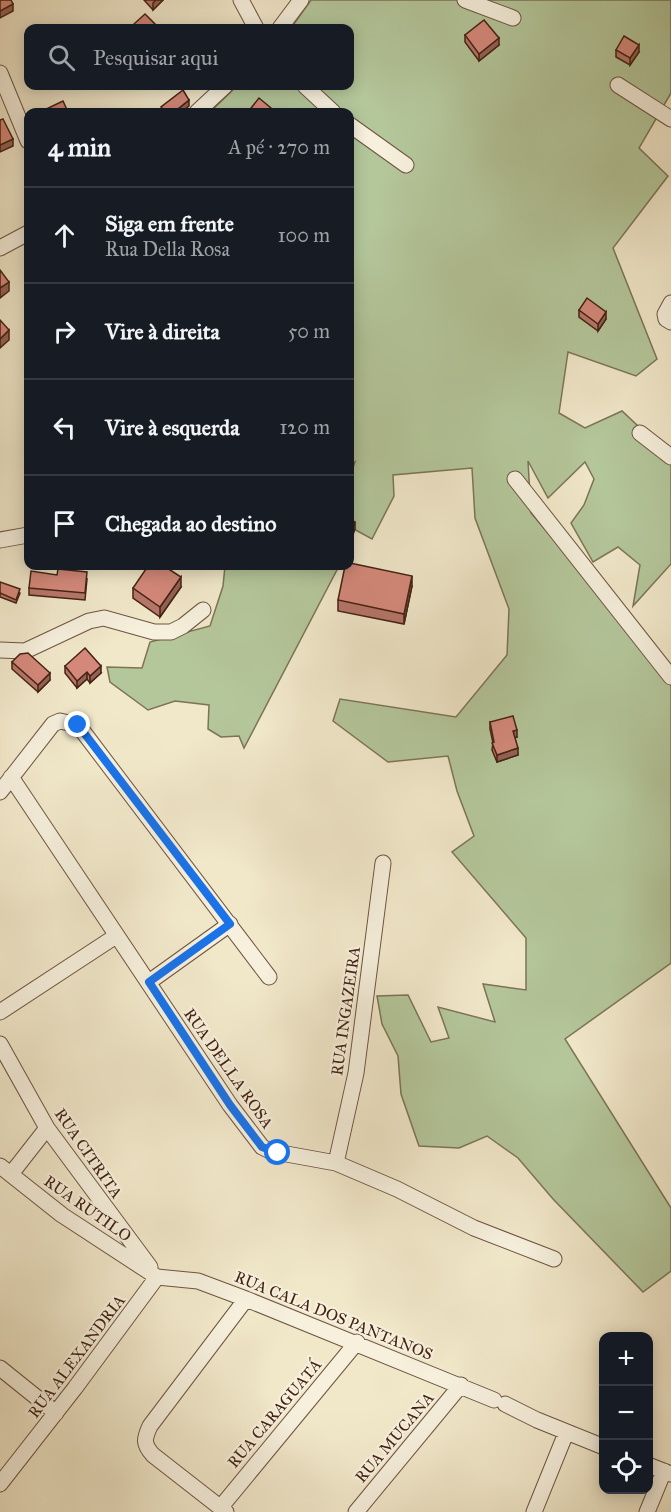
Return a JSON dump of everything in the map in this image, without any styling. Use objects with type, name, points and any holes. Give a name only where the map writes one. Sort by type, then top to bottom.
[{"type":"street","points":[[241,0],[254,24]]},
{"type":"street","points":[[283,24],[301,0]]},
{"type":"street","points":[[465,0],[513,18]]},
{"type":"street","points":[[0,73],[24,131]]},
{"type":"street","points":[[618,85],[671,119]]},
{"type":"street","points":[[202,108],[221,90]]},
{"type":"street","points":[[309,90],[329,108]]},
{"type":"street","points":[[354,128],[406,165]]},
{"type":"street","points":[[0,249],[24,235]]},
{"type":"street","points":[[640,433],[671,456]]},
{"type":"street","points":[[515,479],[671,677]]},
{"type":"street","points":[[0,540],[24,536]]},
{"type":"street","points":[[0,650],[25,651],[89,621],[104,618],[154,632],[171,632],[183,626],[203,610]]},
{"type":"street","points":[[0,792],[53,724],[60,721],[78,725],[269,977]]},
{"type":"street","name":"RUA DELLA ROSA","points":[[11,777],[230,1105],[262,1147],[278,1153],[336,1163],[397,1189],[474,1228],[554,1259]]},
{"type":"street","name":"RUA INGAZEIRA","points":[[336,1163],[356,1073],[383,863]]},
{"type":"street","points":[[149,982],[230,924]]},
{"type":"street","points":[[0,1012],[116,936]]},
{"type":"street","name":"RUA CITRITA","points":[[0,1044],[47,1128],[157,1277]]},
{"type":"street","points":[[5,1170],[47,1128]]},
{"type":"street","name":"RUA RUTILO","points":[[5,1170],[62,1215],[157,1277]]},
{"type":"street","name":"RUA CALA DOS PANTANOS","points":[[157,1277],[198,1281],[246,1299],[461,1385],[566,1433],[599,1445]]},
{"type":"street","name":"RUA ALEXANDRIA","points":[[0,1484],[157,1277]]},
{"type":"street","points":[[223,1510],[153,1455],[145,1447],[144,1437],[246,1299]]},
{"type":"street","name":"RUA CARAGUATÁ","points":[[223,1510],[357,1342]]},
{"type":"street","points":[[0,1368],[56,1413]]},
{"type":"street","name":"RUA MUCANA","points":[[356,1512],[461,1385]]},
{"type":"street","points":[[534,1512],[566,1433]]},
{"type":"street","points":[[647,1512],[667,1473],[653,1467]]},
{"type":"green space","points":[[311,0],[671,0],[671,93],[639,148],[668,176],[613,248],[657,359],[636,376],[568,352],[559,413],[585,428],[622,411],[671,457],[671,564],[633,606],[640,565],[618,547],[593,562],[571,523],[584,505],[594,479],[585,462],[548,498],[528,461],[531,513],[671,677],[671,963],[565,1039],[671,1208],[671,1271],[643,1292],[553,1199],[518,1158],[487,1136],[459,1148],[419,1146],[401,1094],[398,1056],[382,1024],[377,996],[408,995],[431,1042],[449,1038],[438,1007],[495,1022],[483,984],[526,990],[526,938],[452,852],[474,836],[457,791],[448,756],[388,762],[333,721],[340,699],[456,717],[507,655],[509,609],[475,518],[472,468],[393,475],[394,496],[372,539],[354,529],[354,108],[214,108],[233,90],[354,90],[354,24],[294,24]]},
{"type":"green space","points":[[225,570],[337,570],[244,748],[239,736],[221,737],[208,729],[209,705],[175,701],[148,710],[110,682],[107,667],[142,668],[150,642],[210,626],[223,586]]},
{"type":"building","points":[[0,0],[11,0],[13,4],[0,11]]},
{"type":"building","points":[[145,14],[155,24],[134,24]]},
{"type":"building","points":[[484,20],[499,38],[479,54],[465,35]]},
{"type":"building","points":[[624,36],[639,45],[630,58],[616,50]]},
{"type":"building","points":[[183,90],[189,100],[179,108],[161,107]]},
{"type":"building","points":[[259,98],[271,108],[251,108]]},
{"type":"building","points":[[63,101],[66,108],[48,108]]},
{"type":"building","points":[[3,119],[13,139],[0,145],[0,120]]},
{"type":"building","points":[[0,270],[9,282],[0,288]]},
{"type":"building","points":[[587,298],[606,312],[598,324],[579,310]]},
{"type":"building","points":[[0,320],[9,330],[0,339]]},
{"type":"building","points":[[354,564],[412,576],[404,614],[338,600],[344,570],[354,570]]},
{"type":"building","points":[[58,570],[87,572],[85,593],[29,588],[31,571],[57,575]]},
{"type":"building","points":[[145,570],[170,570],[181,577],[160,607],[133,588]]},
{"type":"building","points":[[0,582],[20,589],[16,600],[0,593]]},
{"type":"building","points":[[85,648],[101,666],[90,676],[87,672],[77,681],[65,666]]},
{"type":"building","points":[[28,653],[50,673],[38,685],[12,662],[20,654]]},
{"type":"building","points":[[513,716],[517,730],[513,731],[518,748],[497,755],[492,743],[494,742],[490,722]]},
{"type":"route","points":[[78,725],[230,924],[149,982],[230,1105],[262,1147],[278,1153]]}]
